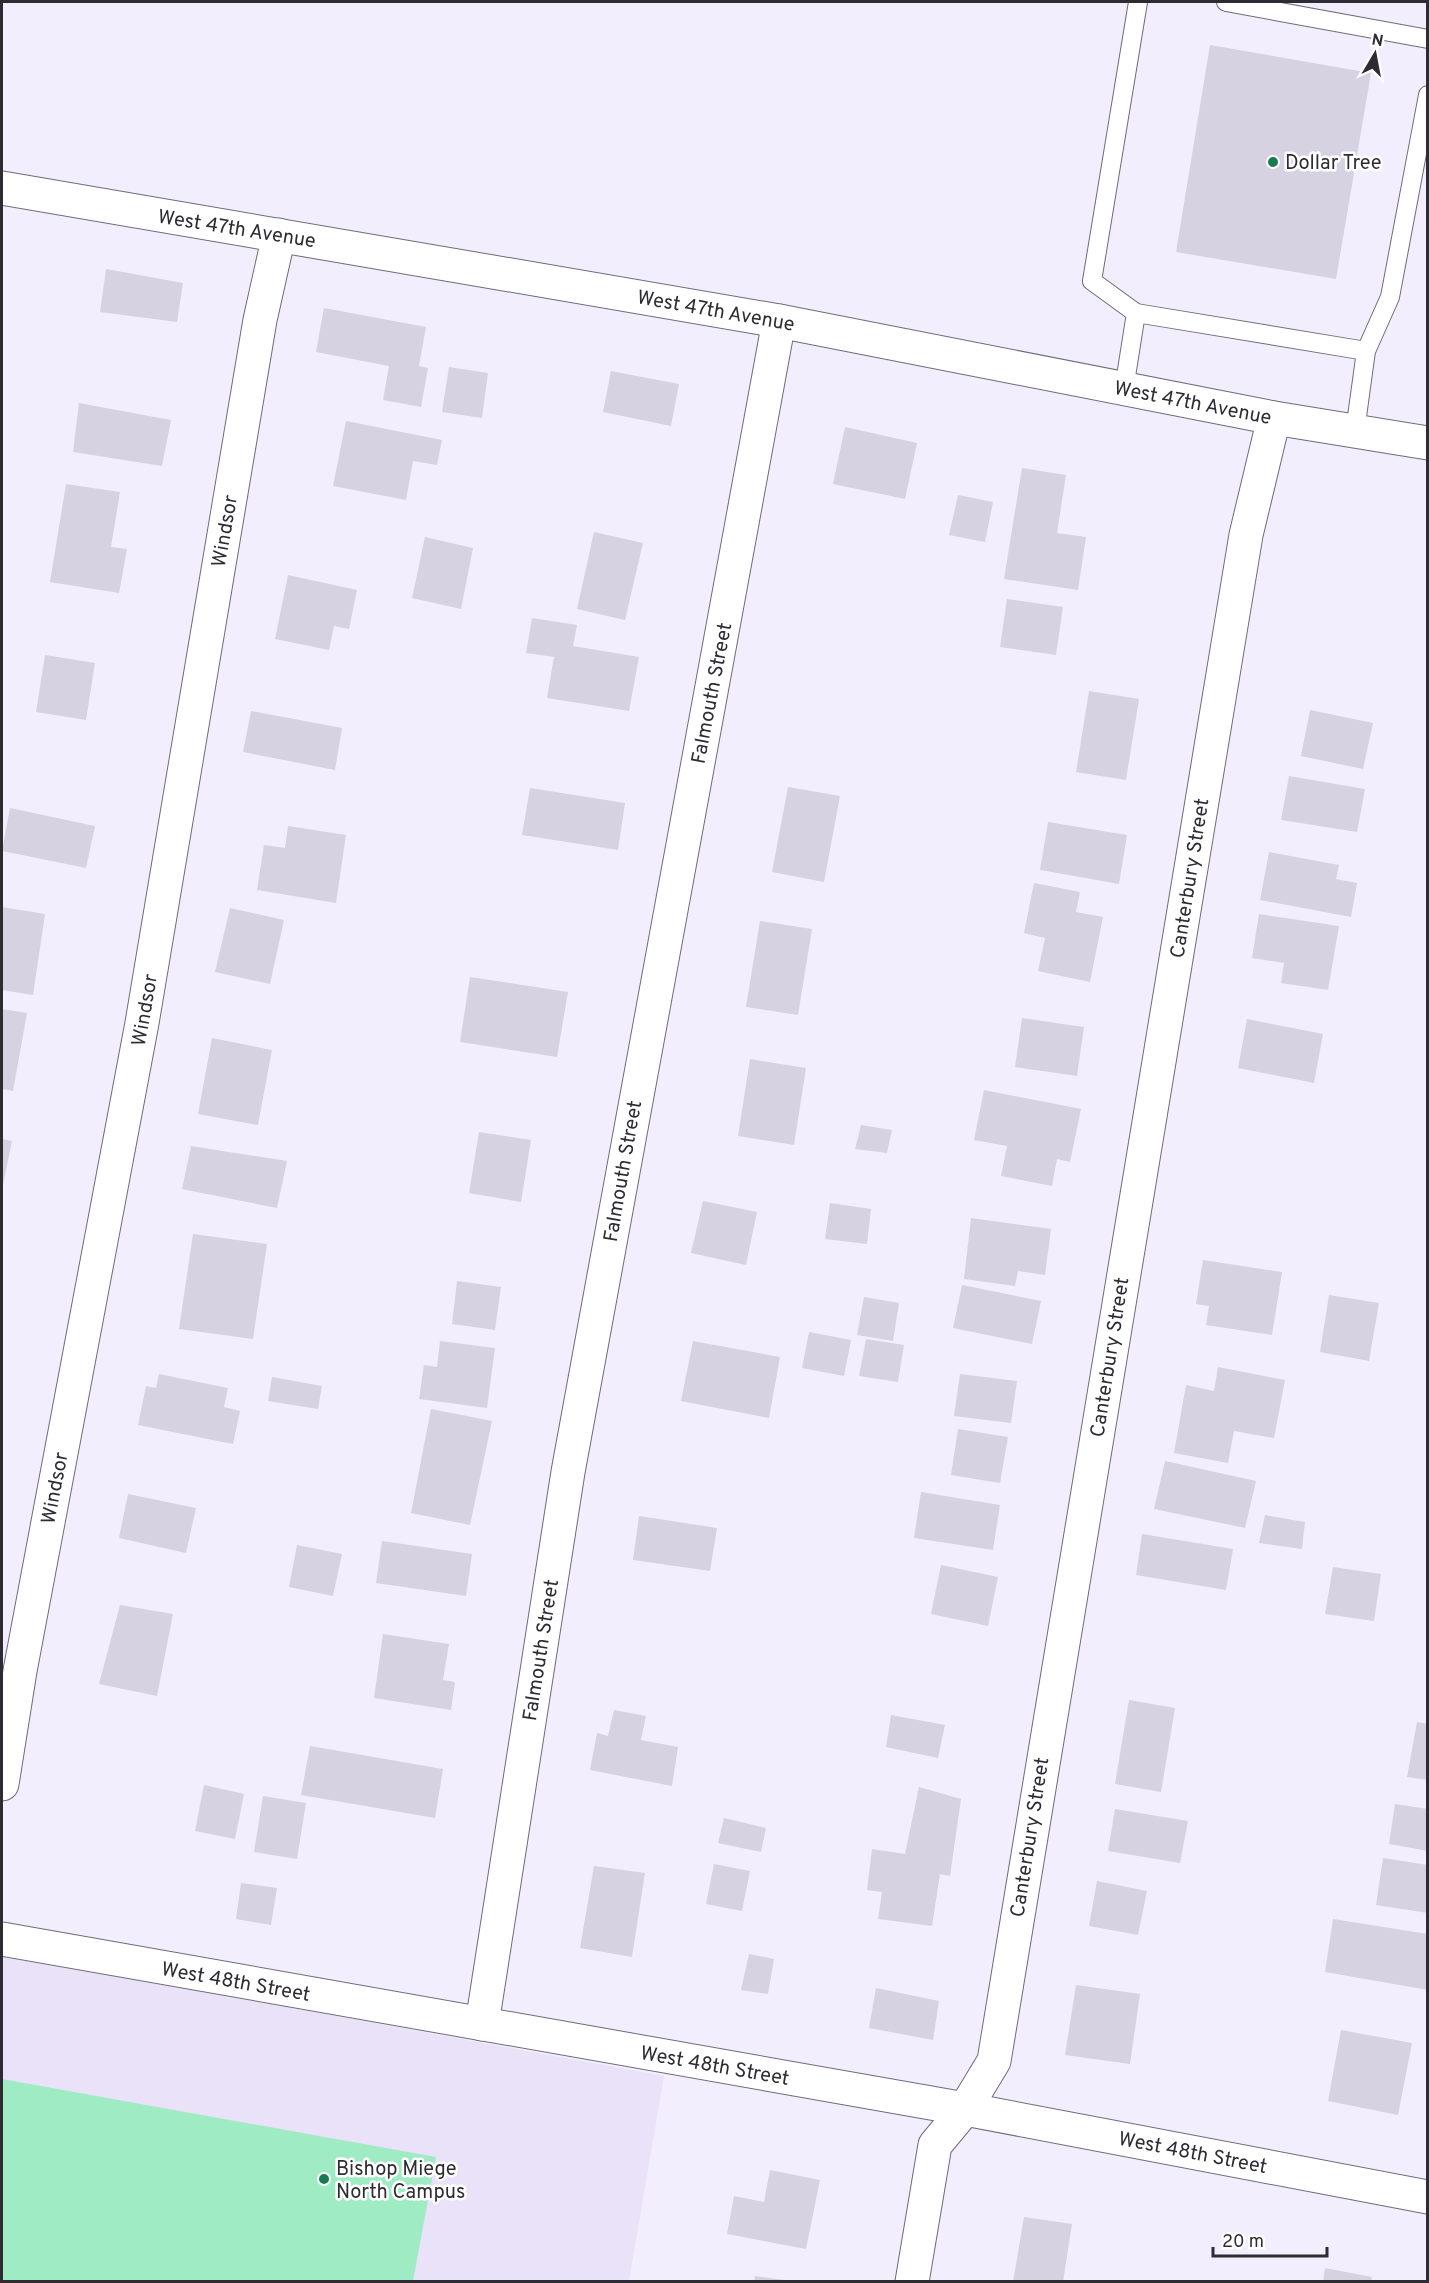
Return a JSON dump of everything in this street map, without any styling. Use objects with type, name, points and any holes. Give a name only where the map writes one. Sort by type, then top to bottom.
[{"type":"street","name":"West 47th Avenue","points":[[2,188],[779,321],[1274,418],[1428,443]]},
{"type":"street","name":"Windsor","points":[[2,1784],[20,1671],[142,1023],[260,320],[279,235]]},
{"type":"street","name":"Falmouth Street","points":[[482,2024],[568,1472],[779,321]]},
{"type":"street","name":"Canterbury Street","points":[[912,2282],[935,2145],[965,2109],[994,2061],[1244,547],[1259,471],[1274,418]]},
{"type":"street","name":"West 48th Street","points":[[2,1939],[965,2109],[1428,2197]]},
{"type":"lane","points":[[1138,2],[1092,281],[1136,313],[1366,351]]},
{"type":"lane","points":[[1226,2],[1428,39]]},
{"type":"lane","points":[[1354,431],[1366,351],[1390,297],[1428,95]]},
{"type":"lane","points":[[1124,389],[1136,313]]},
{"type":"shaded area","name":"Bishop Miege North Campus","points":[[2,1955],[664,2076],[629,2281],[2,2281]]},
{"type":"green space","points":[[2,2079],[436,2157],[413,2281],[2,2281]]},
{"type":"building","name":"Dollar Tree","points":[[1210,45],[1371,73],[1336,279],[1176,252]]},
{"type":"building","points":[[106,269],[183,283],[177,322],[100,312]]},
{"type":"building","points":[[324,308],[426,327],[419,366],[428,368],[421,407],[383,400],[389,366],[316,352]]},
{"type":"building","points":[[449,367],[488,373],[482,418],[442,412]]},
{"type":"building","points":[[611,371],[679,384],[671,426],[603,412]]},
{"type":"building","points":[[79,403],[171,420],[162,466],[73,452]]},
{"type":"building","points":[[346,421],[442,440],[437,465],[413,461],[406,500],[333,486]]},
{"type":"building","points":[[845,427],[917,443],[905,499],[833,484]]},
{"type":"building","points":[[1022,468],[1066,475],[1057,533],[1086,537],[1078,590],[1004,579]]},
{"type":"building","points":[[66,484],[120,492],[111,547],[127,549],[119,593],[50,582]]},
{"type":"building","points":[[958,495],[993,502],[985,542],[949,535]]},
{"type":"building","points":[[594,532],[643,543],[625,620],[577,609]]},
{"type":"building","points":[[425,537],[473,548],[461,609],[412,598]]},
{"type":"building","points":[[288,575],[357,590],[349,629],[334,626],[329,650],[275,639]]},
{"type":"building","points":[[1007,599],[1063,607],[1056,655],[1000,647]]},
{"type":"building","points":[[532,618],[577,625],[573,646],[639,657],[629,711],[547,698],[554,657],[526,653]]},
{"type":"building","points":[[45,655],[95,663],[86,720],[36,712]]},
{"type":"building","points":[[1089,691],[1139,699],[1126,780],[1076,772]]},
{"type":"building","points":[[1310,710],[1373,723],[1363,769],[1301,756]]},
{"type":"building","points":[[251,711],[342,728],[335,770],[243,752]]},
{"type":"building","points":[[1289,776],[1365,789],[1357,832],[1281,820]]},
{"type":"building","points":[[788,787],[840,796],[824,882],[772,872]]},
{"type":"building","points":[[530,788],[625,803],[618,850],[522,835]]},
{"type":"building","points":[[10,808],[95,826],[86,868],[2,851]]},
{"type":"building","points":[[1048,822],[1127,835],[1119,884],[1040,870]]},
{"type":"building","points":[[288,826],[346,835],[336,903],[257,890],[264,845],[285,848]]},
{"type":"building","points":[[1269,852],[1339,865],[1336,879],[1357,883],[1351,917],[1260,900]]},
{"type":"building","points":[[1034,883],[1080,892],[1076,912],[1103,917],[1090,982],[1038,971],[1045,938],[1024,933]]},
{"type":"building","points":[[2,907],[45,914],[33,995],[2,990]]},
{"type":"building","points":[[230,908],[284,920],[270,984],[215,972]]},
{"type":"building","points":[[1259,914],[1339,926],[1328,990],[1281,983],[1284,963],[1252,958]]},
{"type":"building","points":[[760,921],[812,929],[798,1015],[746,1007]]},
{"type":"building","points":[[470,977],[568,992],[557,1057],[460,1042]]},
{"type":"building","points":[[2,1009],[27,1013],[13,1091],[2,1089]]},
{"type":"building","points":[[1022,1018],[1084,1027],[1077,1076],[1015,1067]]},
{"type":"building","points":[[1247,1019],[1323,1034],[1314,1083],[1238,1068]]},
{"type":"building","points":[[212,1038],[272,1050],[258,1125],[198,1114]]},
{"type":"building","points":[[750,1059],[806,1068],[794,1145],[738,1136]]},
{"type":"building","points":[[984,1090],[1081,1109],[1070,1162],[1057,1159],[1052,1186],[1001,1176],[1007,1146],[974,1140]]},
{"type":"building","points":[[861,1125],[892,1130],[887,1153],[855,1149]]},
{"type":"building","points":[[479,1132],[531,1140],[521,1202],[469,1193]]},
{"type":"building","points":[[2,1139],[12,1141],[3,1185],[2,1185]]},
{"type":"building","points":[[191,1146],[287,1161],[277,1208],[182,1189]]},
{"type":"building","points":[[703,1201],[757,1212],[746,1265],[691,1253]]},
{"type":"building","points":[[830,1203],[871,1209],[867,1244],[825,1239]]},
{"type":"building","points":[[971,1218],[1051,1229],[1045,1275],[1018,1271],[1015,1286],[964,1279]]},
{"type":"building","points":[[193,1234],[267,1244],[253,1339],[179,1329]]},
{"type":"building","points":[[1203,1260],[1282,1272],[1272,1335],[1206,1325],[1209,1306],[1196,1304]]},
{"type":"building","points":[[457,1281],[501,1287],[495,1330],[452,1324]]},
{"type":"building","points":[[962,1285],[1041,1301],[1032,1344],[953,1328]]},
{"type":"building","points":[[1329,1295],[1379,1303],[1369,1361],[1320,1352]]},
{"type":"building","points":[[864,1297],[899,1303],[893,1341],[857,1335]]},
{"type":"building","points":[[809,1332],[851,1340],[844,1376],[802,1368]]},
{"type":"building","points":[[866,1339],[904,1345],[898,1382],[859,1376]]},
{"type":"building","points":[[440,1341],[495,1348],[487,1408],[419,1399],[424,1365],[437,1367]]},
{"type":"building","points":[[693,1341],[780,1357],[769,1418],[681,1401]]},
{"type":"building","points":[[1218,1367],[1285,1380],[1274,1438],[1234,1431],[1228,1463],[1174,1453],[1186,1385],[1214,1391]]},
{"type":"building","points":[[159,1374],[228,1388],[224,1407],[240,1411],[233,1444],[138,1425],[146,1386],[156,1388]]},
{"type":"building","points":[[960,1374],[1017,1381],[1011,1423],[954,1416]]},
{"type":"building","points":[[272,1377],[322,1386],[318,1409],[268,1401]]},
{"type":"building","points":[[431,1409],[492,1421],[470,1525],[411,1513]]},
{"type":"building","points":[[958,1429],[1008,1437],[1000,1483],[951,1475]]},
{"type":"building","points":[[1165,1461],[1256,1481],[1245,1528],[1154,1509]]},
{"type":"building","points":[[921,1492],[1000,1505],[993,1550],[914,1538]]},
{"type":"building","points":[[128,1494],[196,1508],[186,1553],[119,1538]]},
{"type":"building","points":[[1265,1515],[1305,1522],[1302,1549],[1259,1543]]},
{"type":"building","points":[[639,1516],[717,1528],[710,1571],[633,1560]]},
{"type":"building","points":[[1142,1534],[1233,1549],[1226,1590],[1136,1575]]},
{"type":"building","points":[[382,1541],[472,1554],[466,1596],[376,1583]]},
{"type":"building","points":[[297,1545],[342,1554],[333,1596],[289,1587]]},
{"type":"building","points":[[941,1565],[998,1577],[988,1626],[931,1614]]},
{"type":"building","points":[[1333,1567],[1381,1574],[1374,1621],[1325,1614]]},
{"type":"building","points":[[120,1605],[173,1614],[157,1696],[99,1684]]},
{"type":"building","points":[[383,1634],[449,1644],[443,1680],[455,1682],[451,1710],[374,1698]]},
{"type":"building","points":[[1129,1700],[1175,1708],[1161,1792],[1115,1784]]},
{"type":"building","points":[[614,1710],[646,1716],[641,1740],[678,1747],[672,1786],[590,1770],[597,1733],[608,1736]]},
{"type":"building","points":[[891,1715],[945,1725],[938,1758],[886,1747]]},
{"type":"building","points":[[1417,1722],[1428,1724],[1428,1780],[1407,1777]]},
{"type":"building","points":[[310,1746],[443,1769],[435,1818],[301,1795]]},
{"type":"building","points":[[204,1785],[244,1794],[235,1839],[195,1831]]},
{"type":"building","points":[[919,1787],[961,1799],[950,1876],[940,1874],[932,1926],[878,1919],[882,1892],[867,1890],[872,1849],[905,1854]]},
{"type":"building","points":[[263,1796],[306,1803],[297,1859],[254,1852]]},
{"type":"building","points":[[1395,1804],[1428,1809],[1428,1851],[1389,1844]]},
{"type":"building","points":[[1115,1809],[1188,1821],[1180,1863],[1108,1851]]},
{"type":"building","points":[[724,1818],[766,1828],[761,1852],[718,1843]]},
{"type":"building","points":[[1383,1858],[1428,1865],[1428,1913],[1376,1905]]},
{"type":"building","points":[[714,1864],[750,1871],[742,1911],[706,1904]]},
{"type":"building","points":[[594,1866],[645,1873],[632,1957],[580,1948]]},
{"type":"building","points":[[1097,1881],[1147,1891],[1138,1935],[1089,1926]]},
{"type":"building","points":[[241,1883],[277,1888],[271,1925],[236,1919]]},
{"type":"building","points":[[1333,1919],[1428,1934],[1428,1990],[1325,1972]]},
{"type":"building","points":[[749,1954],[774,1959],[768,1994],[741,1990]]},
{"type":"building","points":[[1076,1985],[1140,1994],[1130,2064],[1065,2055]]},
{"type":"building","points":[[876,1988],[939,2001],[933,2040],[869,2028]]},
{"type":"building","points":[[1341,2030],[1412,2043],[1398,2115],[1328,2101]]},
{"type":"building","points":[[770,2170],[820,2180],[806,2249],[727,2234],[734,2196],[764,2202]]},
{"type":"building","points":[[1024,2217],[1072,2224],[1063,2282],[1013,2282]]},
{"type":"building","points":[[1325,2268],[1372,2277],[1371,2282],[1323,2282]]},
{"type":"building","points":[[755,2276],[785,2280],[785,2282],[754,2282]]},
{"type":"place","name":"Dollar Tree","points":[[1273,162]]},
{"type":"place","name":"Bishop Miege North Campus","points":[[324,2179]]}]
